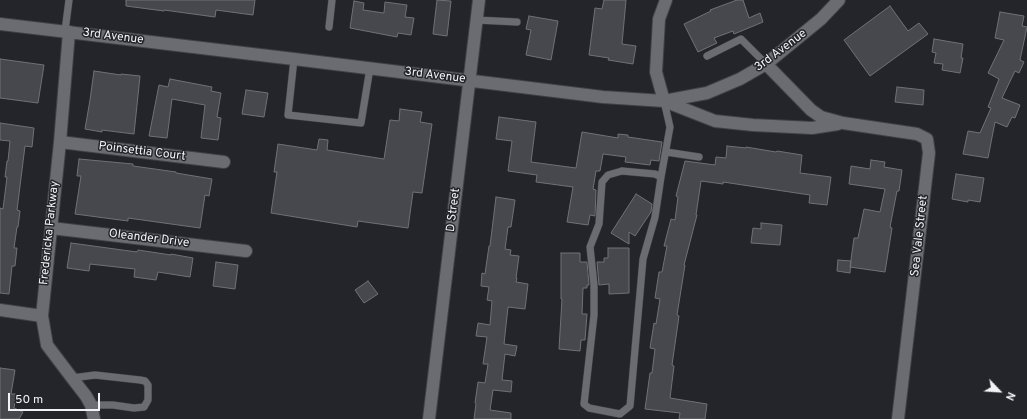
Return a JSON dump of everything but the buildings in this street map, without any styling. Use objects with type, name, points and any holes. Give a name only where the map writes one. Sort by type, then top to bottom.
[{"type":"street","name":"D Street","points":[[429,419],[479,0]]},
{"type":"street","points":[[664,101],[656,72],[659,19],[666,0]]},
{"type":"street","name":"3rd Avenue","points":[[0,24],[603,97],[664,101],[707,93],[740,79],[766,64],[821,20],[839,0]]},
{"type":"street","name":"Fredericka Parkway","points":[[67,32],[60,142],[42,316],[47,345],[86,396],[91,405],[94,419]]},
{"type":"street","name":"Sea Vale Street","points":[[766,64],[811,110],[821,117],[843,123],[917,134],[926,139],[929,153],[898,419]]},
{"type":"street","name":"Sea Vale Street","points":[[664,101],[715,121],[812,128],[843,123]]},
{"type":"street","name":"Poinsettia Court","points":[[60,142],[224,162]]},
{"type":"street","name":"Oleander Drive","points":[[51,228],[246,251]]},
{"type":"street","points":[[0,310],[42,316]]},
{"type":"lane","points":[[67,32],[69,0]]},
{"type":"lane","points":[[329,27],[332,0]]},
{"type":"lane","points":[[476,20],[517,22]]},
{"type":"lane","points":[[707,56],[741,39],[766,64]]},
{"type":"lane","points":[[294,59],[288,115],[361,123],[370,68]]},
{"type":"lane","points":[[661,177],[655,174],[622,171],[608,175],[602,182],[599,224],[590,248],[594,285],[594,315],[584,404],[590,408],[620,414],[630,406],[643,259],[655,217],[670,127],[664,101]]},
{"type":"lane","points":[[666,152],[699,158]]},
{"type":"lane","points":[[72,378],[95,375],[140,380],[148,385],[148,400],[144,407],[134,408],[113,405],[91,405]]}]
